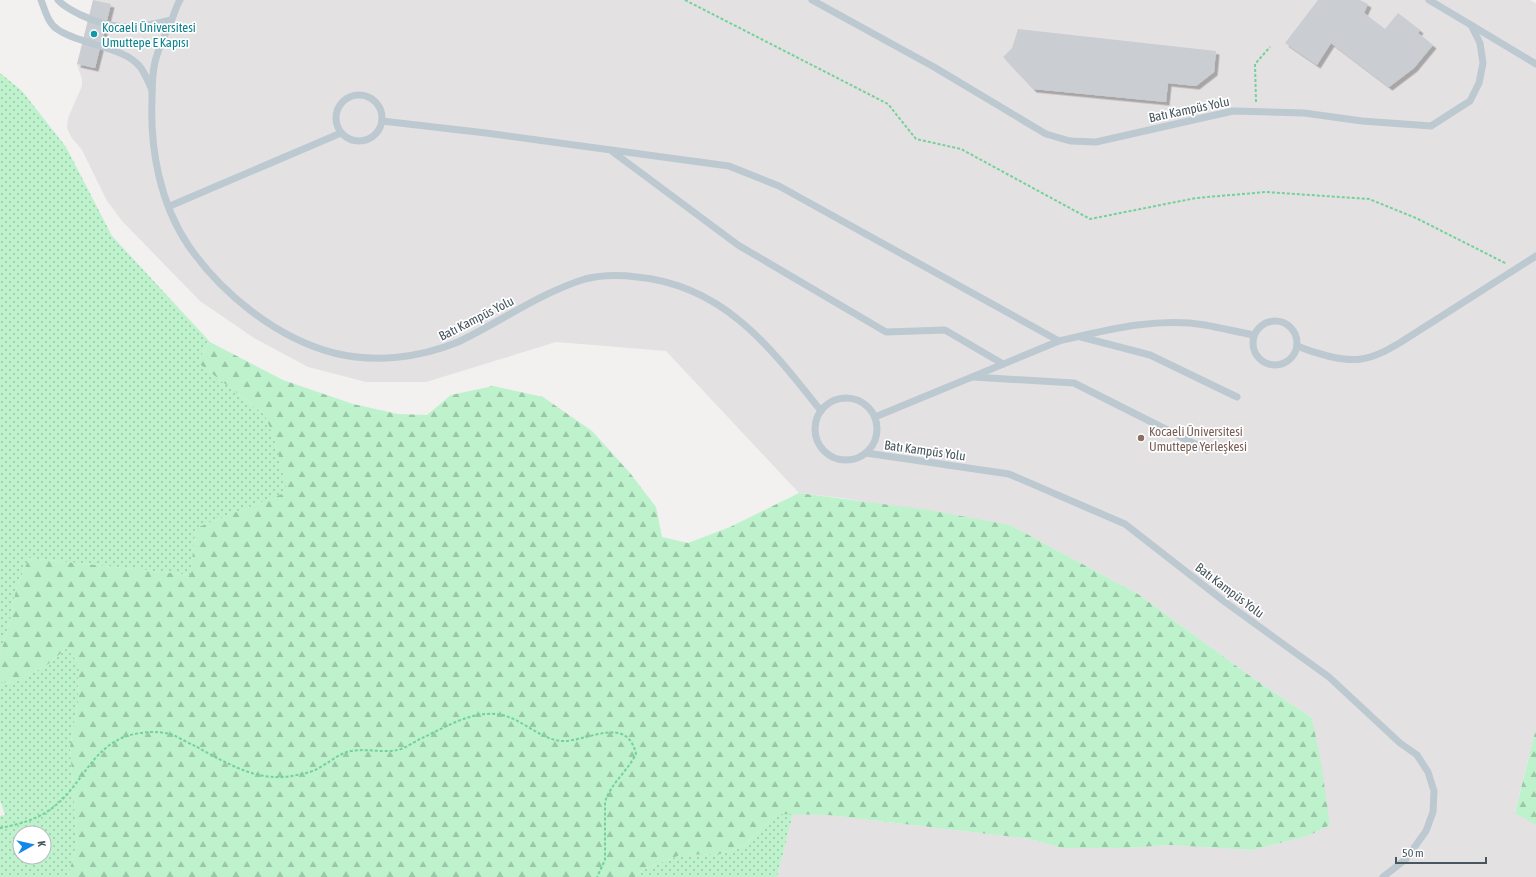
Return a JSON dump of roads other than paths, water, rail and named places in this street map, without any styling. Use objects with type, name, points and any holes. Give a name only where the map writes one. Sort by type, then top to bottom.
[{"type":"lane","points":[[41,0],[48,19],[57,29],[72,37],[122,54],[140,67],[152,90]]},
{"type":"lane","points":[[58,0],[97,23],[116,27],[132,28],[149,26],[171,20]]},
{"type":"lane","name":"Batı Kampüs Yolu","points":[[180,0],[156,56],[152,90],[153,144],[159,173],[170,206],[188,245],[224,288],[246,306],[289,334],[334,353],[368,358],[394,358],[440,350],[479,332],[524,306],[563,287],[581,281],[608,276],[651,278],[692,290],[737,316],[790,372],[821,412],[815,425],[816,435],[820,445],[827,453],[836,458],[846,460],[857,458],[866,453],[872,446],[876,436],[877,426],[875,417]]},
{"type":"lane","name":"Batı Kampüs Yolu","points":[[812,0],[934,67],[1046,134],[1070,141],[1096,142],[1233,111],[1304,113],[1362,121],[1431,126],[1470,101],[1479,83],[1483,63],[1480,43],[1471,25]]},
{"type":"lane","points":[[1429,0],[1536,64]]},
{"type":"lane","points":[[352,96],[367,96],[373,100],[381,113],[382,121],[380,128],[375,135],[362,142],[354,141],[341,133],[337,126],[337,112],[340,105],[352,96]]},
{"type":"lane","points":[[382,121],[486,133],[729,166],[779,186],[1059,341]]},
{"type":"lane","points":[[170,206],[341,133]]},
{"type":"lane","points":[[612,151],[738,245],[886,332],[945,330],[1003,364]]},
{"type":"lane","points":[[1297,346],[1311,352],[1353,359],[1360,359],[1378,354],[1401,342],[1536,256]]},
{"type":"lane","points":[[1277,321],[1290,326],[1294,332],[1297,346],[1290,360],[1284,364],[1269,365],[1262,362],[1253,350],[1254,335],[1263,324],[1277,321]]},
{"type":"lane","points":[[821,412],[833,401],[842,398],[852,398],[862,402],[869,408],[875,417],[1059,341],[1120,327],[1163,323],[1204,325],[1254,335]]},
{"type":"lane","points":[[1079,336],[1150,355],[1238,396]]},
{"type":"lane","points":[[971,377],[1074,383],[1206,450]]},
{"type":"lane","name":"Batı Kampüs Yolu","points":[[866,453],[1009,474],[1125,524],[1225,602],[1329,677],[1400,742],[1417,755],[1428,772],[1434,791],[1433,812],[1426,831],[1406,859],[1383,877]]},
{"type":"place","name":"Kocaeli Üniversitesi Umuttepe E Kapısı","points":[[94,34]]},
{"type":"place","name":"Kocaeli Üniversitesi Umuttepe Yerleşkesi","points":[[1141,438]]}]
